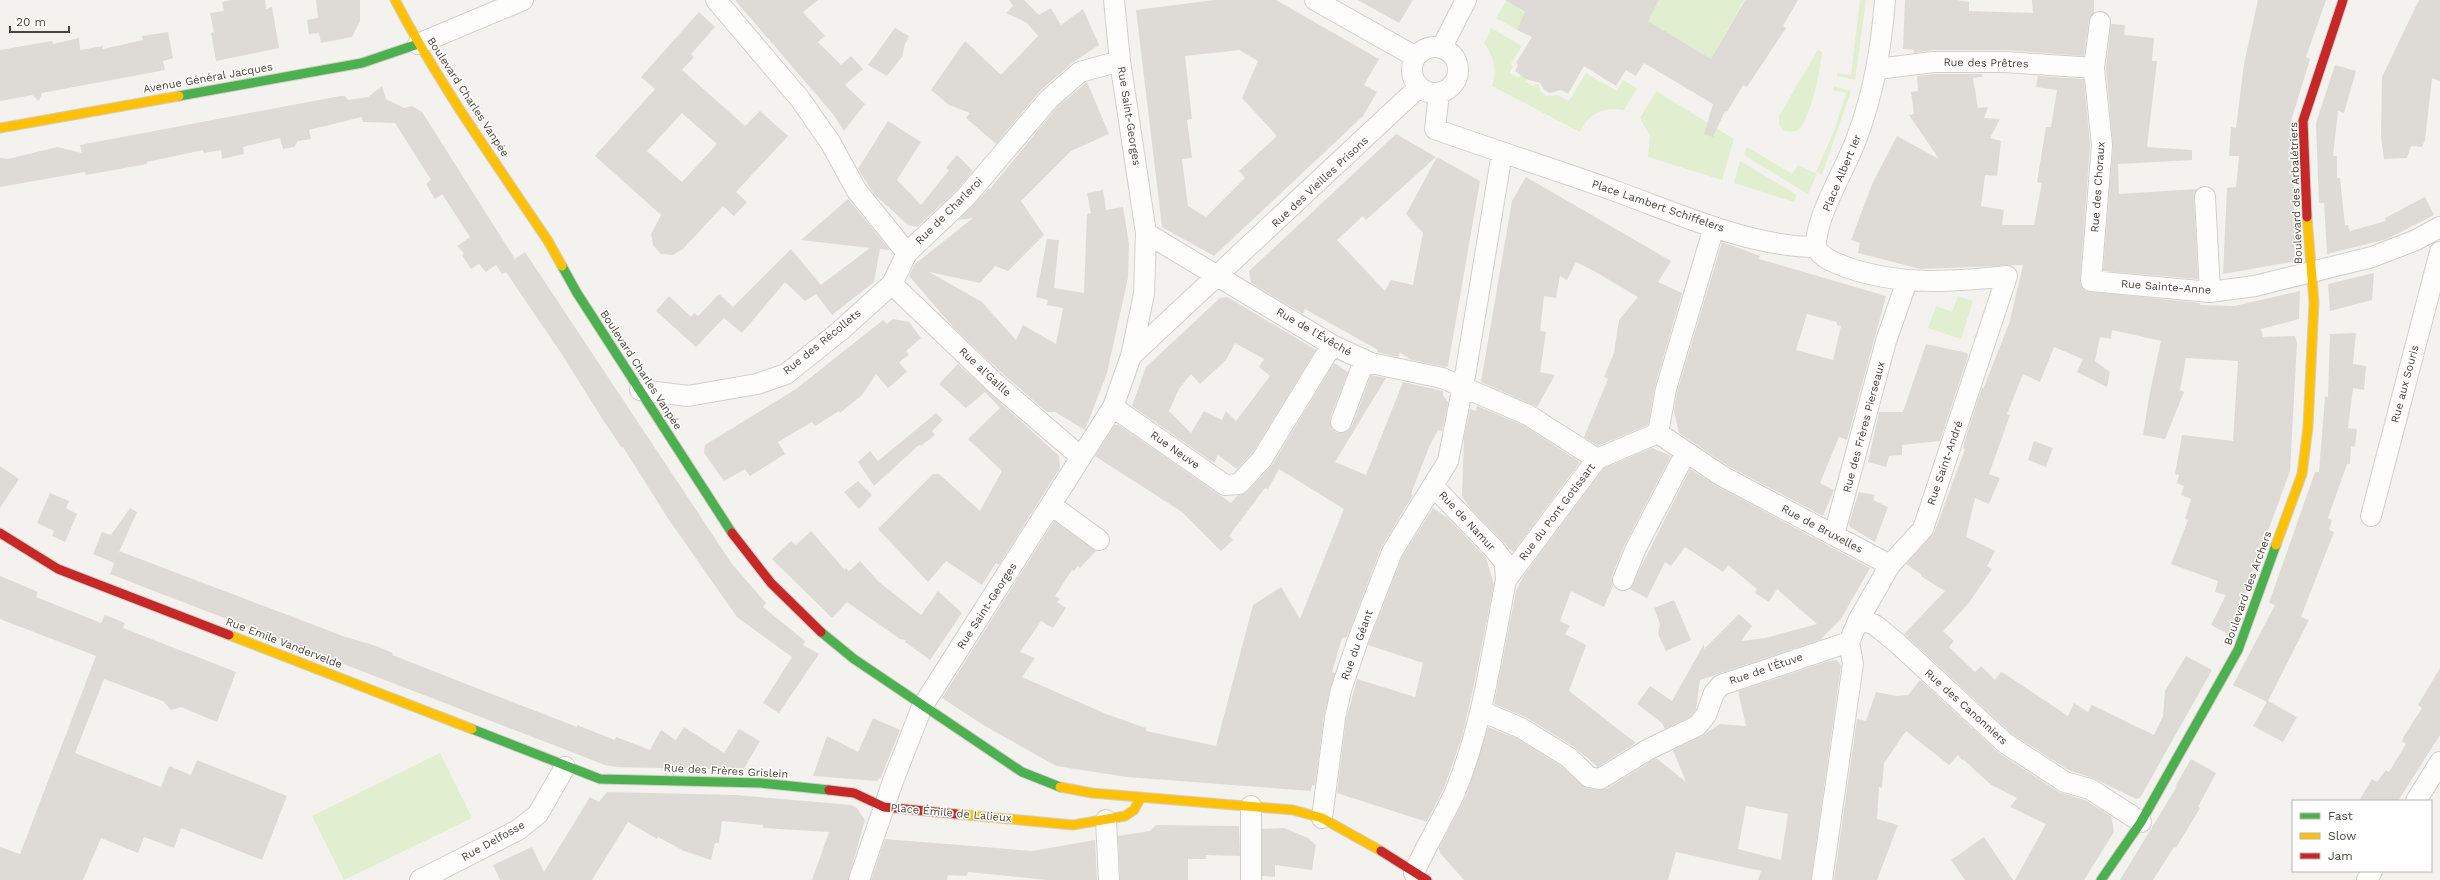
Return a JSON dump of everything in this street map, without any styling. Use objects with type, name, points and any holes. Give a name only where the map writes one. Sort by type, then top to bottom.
[{"type":"main road","name":"Boulevard Charles Vanpée","points":[[395,0],[418,44],[544,235],[577,293],[740,545],[771,583],[810,623],[854,659],[922,707]]},
{"type":"main road","name":"Boulevard des Arbalétriers","points":[[2310,271],[2303,121],[2343,0]]},
{"type":"main road","name":"Avenue Général Jacques","points":[[0,128],[362,63],[418,44]]},
{"type":"main road","name":"Boulevard des Archers","points":[[2101,880],[2141,822],[2238,650],[2302,474],[2308,427],[2314,302],[2310,271]]},
{"type":"main road","name":"Rue Emile Vandervelde","points":[[0,533],[44,561],[84,579],[444,718],[565,768]]},
{"type":"main road","points":[[922,707],[1022,772],[1057,787],[1092,793],[1293,810],[1322,818],[1386,854],[1417,878]]},
{"type":"main road","name":"Rue des Frères Grislein","points":[[565,768],[600,779],[761,783],[854,793],[884,807]]},
{"type":"main road","name":"Place Émile de Lalieux","points":[[884,807],[1073,825],[1125,816],[1134,810],[1141,797]]},
{"type":"street","points":[[418,44],[523,0]]},
{"type":"street","name":"Rue de Charleroi","points":[[716,0],[800,99],[830,142],[857,191],[907,253],[965,198],[1049,99],[1080,72],[1120,61]]},
{"type":"street","name":"Rue Saint-Georges","points":[[922,707],[1113,407],[1131,356],[1144,294],[1146,233],[1120,61],[1114,0]]},
{"type":"street","points":[[1316,0],[1416,57]]},
{"type":"street","points":[[1442,47],[1466,0]]},
{"type":"street","name":"Place Albert Ier","points":[[1816,248],[1816,240],[1823,217],[1856,142],[1878,69],[1885,0]]},
{"type":"street","name":"Rue des Choraux","points":[[2092,281],[2102,145],[2094,68],[2100,22]]},
{"type":"street","points":[[1442,47],[1454,56],[1458,71],[1452,85],[1439,92],[1428,92],[1419,87],[1412,72],[1416,57],[1427,48],[1442,47]]},
{"type":"street","name":"Rue des Prêtres","points":[[1878,69],[1933,62],[2006,62],[2094,68]]},
{"type":"street","name":"Rue des Vieilles Prisons","points":[[1218,275],[1389,118],[1419,87]]},
{"type":"street","name":"Place Lambert Schiffelers","points":[[1439,92],[1435,129],[1502,153],[1533,162],[1714,227],[1793,247],[1816,248]]},
{"type":"street","name":"Rue de Namur","points":[[1417,878],[1454,792],[1481,711],[1506,580],[1505,563],[1496,550],[1433,486],[1448,461],[1502,153]]},
{"type":"street","points":[[2205,198],[2210,292]]},
{"type":"street","points":[[1658,432],[1666,389],[1714,227]]},
{"type":"street","name":"Rue Sainte-Anne","points":[[2092,281],[2210,292],[2255,286],[2310,271],[2343,265],[2390,251],[2438,232]]},
{"type":"street","points":[[1146,233],[1218,275]]},
{"type":"street","points":[[1816,248],[1826,259],[1848,267],[1876,277],[1907,281]]},
{"type":"street","name":"Rue aux Souris","points":[[2371,516],[2440,252]]},
{"type":"street","name":"Rue des Récollets","points":[[640,390],[688,396],[757,384],[786,374],[840,331],[892,284],[907,253]]},
{"type":"street","name":"Rue Saint-Georges","points":[[1131,356],[1218,275]]},
{"type":"street","name":"Rue de l'Évêché","points":[[1218,275],[1332,345],[1364,361],[1442,378],[1528,415],[1597,459]]},
{"type":"street","name":"Rue Saint-André","points":[[1890,566],[1923,529],[2007,276],[1957,282],[1907,281]]},
{"type":"street","name":"Rue des Frères Pierseaux","points":[[1834,535],[1894,320],[1907,281]]},
{"type":"street","name":"Rue al'Gaille","points":[[892,284],[996,384],[1081,457]]},
{"type":"street","name":"Rue Neuve","points":[[1113,407],[1226,485],[1239,484],[1262,459],[1332,345]]},
{"type":"street","points":[[1341,422],[1364,361]]},
{"type":"street","name":"Rue de Bruxelles","points":[[1658,432],[1722,476],[1890,566]]},
{"type":"street","name":"Rue du Pont Gotissart","points":[[1506,580],[1597,459],[1658,432]]},
{"type":"street","points":[[1623,580],[1636,548],[1686,452]]},
{"type":"street","name":"Rue du Géant","points":[[1322,818],[1335,718],[1341,690],[1359,636],[1392,552],[1433,486]]},
{"type":"street","points":[[1051,505],[1099,540]]},
{"type":"street","points":[[1822,880],[1852,664],[1849,642],[1860,619],[1890,566]]},
{"type":"street","name":"Rue des Canonniers","points":[[1860,619],[1875,625],[2005,743],[2065,782],[2090,789],[2141,822]]},
{"type":"street","name":"Rue de l'Étuve","points":[[1481,711],[1521,728],[1568,758],[1589,777],[1600,779],[1649,749],[1697,726],[1706,716],[1714,693],[1721,685],[1849,642]]},
{"type":"street","name":"Place Émile de Lalieux","points":[[884,807],[922,707]]},
{"type":"street","points":[[2417,800],[2440,762]]},
{"type":"street","name":"Rue Delfosse","points":[[420,880],[518,830],[538,814],[565,768]]},
{"type":"street","points":[[1251,806],[1251,880]]},
{"type":"street","points":[[859,880],[884,807]]},
{"type":"street","points":[[1106,820],[1109,880]]},
{"type":"green space","points":[[1507,0],[1519,0],[1516,7],[1525,13],[1517,30],[1496,18]]},
{"type":"green space","points":[[1659,0],[1744,0],[1711,59],[1647,21]]},
{"type":"green space","points":[[1860,0],[1866,0],[1855,80],[1837,76],[1837,73],[1851,75]]},
{"type":"green space","points":[[1491,28],[1522,46],[1511,64],[1513,66],[1510,73],[1519,78],[1522,72],[1528,76],[1525,82],[1534,86],[1536,83],[1539,85],[1540,91],[1546,96],[1558,95],[1569,101],[1586,73],[1617,91],[1623,80],[1637,88],[1624,110],[1610,109],[1598,112],[1583,125],[1580,132],[1492,86],[1494,80],[1494,63],[1484,43]]},
{"type":"green space","points":[[1820,50],[1822,53],[1817,81],[1812,102],[1805,120],[1801,127],[1797,130],[1791,132],[1784,131],[1779,124],[1779,116],[1817,51]]},
{"type":"green space","points":[[1834,86],[1851,91],[1822,175],[1816,172],[1834,131],[1846,93],[1833,90]]},
{"type":"green space","points":[[1656,91],[1734,139],[1722,180],[1648,157],[1650,136],[1640,118]]},
{"type":"green space","points":[[1747,147],[1792,174],[1798,165],[1817,174],[1808,194],[1744,155]]},
{"type":"green space","points":[[1740,161],[1797,195],[1794,202],[1734,183]]},
{"type":"green space","points":[[1958,296],[1973,301],[1961,339],[1928,328],[1936,306],[1952,312]]},
{"type":"green space","points":[[440,753],[472,818],[344,880],[312,816]]},
{"type":"building","points":[[232,0],[265,0],[266,9],[272,7],[279,48],[216,61],[211,33],[214,32],[210,13],[224,11],[222,2]]},
{"type":"building","points":[[316,0],[360,0],[360,21],[352,37],[321,43],[319,33],[309,34],[307,20],[318,18]]},
{"type":"building","points":[[735,0],[818,0],[803,12],[825,36],[818,42],[841,65],[851,56],[863,69],[845,85],[865,104],[844,131],[833,114]]},
{"type":"building","points":[[1009,0],[1024,0],[1039,15],[1051,8],[1061,25],[1083,9],[1099,45],[1072,63],[1041,90],[996,144],[966,118],[970,113],[949,105],[931,90],[965,41],[1001,75],[1038,36],[1027,23],[1006,13],[1013,6]]},
{"type":"building","points":[[1214,0],[1276,0],[1379,59],[1364,85],[1377,92],[1363,116],[1214,256],[1162,227],[1136,10]],"holes":[[[1239,50],[1258,61],[1242,98],[1277,136],[1239,171],[1245,178],[1206,217],[1188,206],[1182,159],[1192,158],[1187,120],[1192,119],[1185,56]]]},
{"type":"building","points":[[1358,0],[1413,0],[1399,23]]},
{"type":"building","points":[[1505,0],[1659,0],[1648,21],[1711,59],[1745,0],[1798,0],[1783,26],[1786,28],[1747,87],[1743,85],[1727,112],[1725,111],[1713,137],[1704,134],[1713,104],[1644,63],[1636,76],[1626,70],[1616,86],[1584,66],[1568,94],[1561,90],[1550,93],[1544,90],[1540,83],[1526,79],[1515,71],[1518,65],[1516,63],[1532,37],[1517,30],[1525,12]]},
{"type":"building","points":[[1905,0],[1957,0],[1969,2],[1969,11],[2033,13],[2032,0],[2094,0],[2094,13],[2089,21],[2084,56],[2006,50],[1933,50],[1914,53],[1914,50],[1903,49]]},
{"type":"building","points":[[2258,0],[2326,0],[2306,57],[2310,59],[2291,121],[2296,257],[2291,262],[2223,274],[2227,188],[2236,187],[2239,156],[2229,156],[2231,127],[2236,128],[2244,64]]},
{"type":"building","points":[[2419,0],[2440,0],[2440,81],[2432,78],[2425,140],[2422,147],[2411,146],[2407,158],[2384,159],[2381,137],[2382,77]]},
{"type":"building","points":[[699,12],[715,27],[691,54],[694,57],[682,70],[745,126],[760,111],[788,136],[736,192],[747,202],[734,216],[723,206],[683,249],[673,255],[661,254],[653,245],[651,234],[661,215],[595,156],[655,89],[641,77]],"holes":[[[682,113],[717,144],[682,182],[647,151]]]},
{"type":"building","points":[[2111,24],[2125,25],[2124,35],[2154,38],[2152,61],[2157,61],[2147,147],[2192,150],[2192,160],[2118,164],[2119,194],[2197,189],[2194,198],[2198,279],[2103,271],[2113,146],[2106,68]]},
{"type":"building","points":[[895,28],[909,36],[905,44],[902,57],[887,76],[868,65]]},
{"type":"building","points":[[168,32],[173,58],[163,61],[165,70],[42,93],[39,101],[32,95],[0,101],[0,50],[52,41],[53,44],[79,38],[80,50],[103,46],[103,49],[143,40],[142,36]]},
{"type":"building","points":[[2335,65],[2356,71],[2344,113],[2338,111],[2333,156],[2337,156],[2337,178],[2340,178],[2345,225],[2348,225],[2350,231],[2386,221],[2385,218],[2425,197],[2434,215],[2387,239],[2327,254],[2324,203],[2319,203],[2316,123]]},
{"type":"building","points":[[1934,74],[1982,74],[1982,77],[1973,78],[1978,108],[1988,107],[1984,118],[2000,119],[1990,138],[2001,141],[1997,176],[1985,175],[1981,206],[2004,210],[2002,225],[2034,225],[2042,183],[2037,182],[2046,127],[2051,127],[2057,90],[2036,87],[2038,76],[2084,79],[2090,145],[2080,280],[2085,291],[2200,303],[2200,305],[2234,306],[2300,291],[2299,319],[2261,329],[2263,337],[2295,336],[2297,343],[2290,471],[2230,635],[2211,625],[2226,595],[2215,592],[2218,581],[2171,564],[2188,520],[2185,519],[2191,499],[2181,495],[2184,486],[2177,483],[2179,475],[2175,474],[2182,435],[2233,441],[2238,361],[2186,358],[2180,390],[2184,392],[2165,439],[2143,435],[2149,397],[2161,341],[2112,330],[2111,339],[2100,337],[2095,361],[2110,372],[2107,387],[2077,372],[2083,359],[2054,347],[2040,382],[2023,374],[2007,414],[2010,415],[1989,474],[2000,478],[1989,504],[1975,498],[1966,537],[1995,551],[1987,566],[1992,569],[1968,604],[1943,631],[1954,641],[1949,647],[1975,672],[1981,666],[1995,680],[2001,672],[2068,716],[2074,703],[2088,712],[2092,705],[2154,735],[2163,716],[2165,691],[2186,656],[2212,670],[2140,798],[2136,799],[2093,778],[2070,771],[2012,734],[1904,634],[1945,591],[1922,577],[1921,574],[1906,564],[1934,533],[1965,449],[1963,448],[1966,437],[1982,387],[1983,389],[2009,324],[2023,265],[1920,269],[1858,253],[1860,243],[1851,240],[1873,182],[1897,136],[1939,159],[1909,115],[1914,114],[1911,92],[1918,91],[1917,76]]},
{"type":"building","points":[[1087,82],[1109,134],[1071,151],[1021,201],[1044,235],[1008,271],[995,266],[980,283],[929,272],[982,302],[1016,340],[1023,325],[1056,344],[1063,308],[1047,305],[1048,300],[1036,297],[1047,239],[1059,240],[1054,288],[1084,293],[1087,214],[1091,213],[1087,193],[1103,190],[1106,210],[1123,207],[1129,244],[1128,278],[1107,373],[1085,430],[1055,412],[1047,412],[1004,375],[954,328],[909,276],[915,264],[973,218],[958,220],[989,188],[990,189],[1057,107]]},
{"type":"building","points":[[382,86],[386,99],[404,108],[412,106],[422,112],[515,259],[525,252],[732,564],[766,603],[763,607],[805,641],[803,645],[819,654],[779,713],[763,703],[792,657],[737,617],[669,520],[623,447],[622,448],[603,420],[561,353],[506,272],[502,274],[496,265],[486,272],[479,264],[471,269],[462,255],[464,253],[457,246],[470,237],[442,194],[435,199],[426,184],[431,180],[395,123],[363,122],[362,117],[309,130],[311,139],[298,141],[294,147],[283,149],[280,138],[243,147],[244,154],[222,159],[221,150],[204,153],[203,150],[147,162],[147,164],[86,175],[85,172],[0,187],[0,158],[8,159],[57,147],[82,153],[80,145],[340,96],[345,96],[348,100],[368,97]]},
{"type":"building","points":[[888,121],[921,142],[897,180],[921,205],[949,170],[946,168],[957,155],[973,171],[957,190],[917,227],[908,225],[874,194],[858,169]]},
{"type":"building","points":[[1396,134],[1436,157],[1366,220],[1363,216],[1337,240],[1385,291],[1391,280],[1413,285],[1423,233],[1406,214],[1437,157],[1480,181],[1448,366],[1445,367],[1412,360],[1400,353],[1398,357],[1377,352],[1378,350],[1305,309],[1303,314],[1251,283],[1249,271]]},
{"type":"building","points":[[1526,177],[1671,261],[1658,282],[1682,293],[1655,386],[1648,425],[1598,446],[1584,437],[1608,379],[1604,377],[1614,353],[1619,320],[1638,297],[1594,271],[1576,262],[1567,280],[1560,276],[1556,298],[1544,296],[1540,331],[1546,332],[1540,372],[1555,375],[1537,407],[1481,382],[1512,201]]},
{"type":"building","points":[[848,199],[890,250],[880,249],[874,282],[832,315],[816,294],[805,301],[785,282],[742,333],[724,318],[696,347],[656,311],[669,296],[691,317],[694,313],[698,316],[719,294],[733,307],[791,249],[821,285],[870,248],[801,240]]},
{"type":"building","points":[[1722,242],[1760,256],[1759,259],[1886,296],[1847,440],[1839,437],[1820,483],[1834,490],[1823,516],[1728,466],[1679,433],[1674,411],[1677,392]],"holes":[[[1807,314],[1837,322],[1837,325],[1841,326],[1833,360],[1796,350]]]},
{"type":"building","points":[[2374,273],[2372,300],[2330,311],[2328,284]]},
{"type":"building","points":[[1227,297],[1316,350],[1253,452],[1237,469],[1218,455],[1214,463],[1132,406],[1146,367],[1220,298]],"holes":[[[1235,343],[1264,359],[1259,367],[1270,376],[1236,421],[1226,411],[1222,420],[1204,411],[1191,433],[1169,411],[1179,389],[1191,374],[1200,384],[1226,360]]]},
{"type":"building","points":[[893,319],[909,322],[921,338],[906,351],[909,355],[899,362],[907,372],[888,388],[876,374],[862,395],[840,413],[839,411],[815,426],[812,422],[778,442],[785,454],[750,476],[745,469],[724,481],[704,453],[705,445],[796,389],[883,320],[887,324]]},
{"type":"building","points":[[2356,333],[2353,364],[2366,366],[2364,390],[2353,388],[2348,428],[2357,429],[2355,447],[2351,446],[2350,464],[2347,464],[2328,518],[2332,520],[2329,530],[2334,532],[2301,617],[2309,620],[2268,701],[2297,717],[2283,742],[2253,726],[2267,702],[2233,685],[2275,605],[2269,603],[2315,472],[2319,472],[2325,397],[2328,397],[2330,334]]},
{"type":"building","points":[[1926,344],[1967,353],[1968,356],[1940,441],[1902,445],[1902,455],[1889,456],[1886,467],[1868,462],[1879,412],[1903,412]]},
{"type":"building","points":[[1334,363],[1348,372],[1330,418],[1332,429],[1337,433],[1348,431],[1352,426],[1371,375],[1386,378],[1335,462],[1366,475],[1403,382],[1443,391],[1443,395],[1448,402],[1442,431],[1438,430],[1429,447],[1411,494],[1413,495],[1381,548],[1347,637],[1342,638],[1332,672],[1335,673],[1324,716],[1315,786],[1312,785],[1311,791],[1127,777],[1056,766],[985,726],[942,698],[1054,521],[1096,551],[1080,568],[1078,566],[1074,571],[1072,570],[1055,596],[1060,599],[1057,602],[1066,608],[1053,628],[1041,621],[1020,652],[1035,658],[1022,677],[1106,714],[1146,728],[1146,731],[1216,746],[1253,605],[1281,587],[1300,619],[1344,509],[1279,469],[1268,489],[1265,488],[1229,536],[1233,540],[1221,551],[1182,512],[1095,456],[1115,425],[1119,425],[1231,503],[1237,496],[1247,492],[1272,465]]},
{"type":"building","points":[[958,364],[1059,456],[1060,468],[999,565],[996,563],[982,585],[946,561],[928,582],[878,529],[933,474],[939,474],[980,511],[1002,471],[968,439],[1000,408],[985,392],[966,408],[939,384]]},
{"type":"building","points":[[1477,406],[1523,425],[1580,462],[1513,552],[1470,508],[1462,496],[1464,437],[1470,409],[1476,411]]},
{"type":"building","points":[[936,413],[943,420],[932,431],[935,435],[921,446],[919,445],[874,486],[858,462],[870,451],[878,461]]},
{"type":"building","points":[[2034,441],[2053,448],[2046,467],[2028,460]]},
{"type":"building","points":[[1652,448],[1671,456],[1625,544],[1612,576],[1613,586],[1604,607],[1571,591],[1560,621],[1570,626],[1565,634],[1586,645],[1569,691],[1636,743],[1598,767],[1574,747],[1527,718],[1494,704],[1516,591],[1524,575],[1604,468]]},
{"type":"building","points":[[0,466],[19,479],[0,508]]},
{"type":"building","points":[[1690,469],[1717,486],[1870,568],[1841,619],[1820,640],[1700,680],[1696,709],[1690,717],[1665,729],[1662,723],[1637,704],[1650,686],[1672,701],[1704,644],[1704,649],[1739,614],[1752,626],[1741,641],[1765,638],[1817,624],[1777,589],[1769,602],[1755,593],[1757,589],[1728,565],[1723,572],[1685,547],[1671,566],[1665,562],[1647,598],[1630,589]]},
{"type":"building","points":[[858,481],[872,495],[859,509],[844,492]]},
{"type":"building","points":[[1859,492],[1875,495],[1873,500],[1888,507],[1875,542],[1850,527],[1849,523]]},
{"type":"building","points":[[50,493],[69,501],[66,508],[77,514],[65,542],[52,536],[54,531],[37,523]]},
{"type":"building","points":[[130,508],[137,512],[114,563],[93,554],[102,532],[111,535]]},
{"type":"building","points":[[1433,508],[1449,519],[1486,558],[1494,584],[1462,737],[1444,788],[1427,822],[1337,793],[1346,720],[1357,679],[1415,697],[1423,663],[1368,645],[1402,557]]},
{"type":"building","points":[[811,531],[845,570],[846,568],[849,571],[860,561],[879,582],[921,615],[938,591],[962,613],[930,660],[905,642],[906,640],[900,639],[847,602],[832,618],[772,559],[791,541],[796,545]]},
{"type":"building","points":[[119,551],[343,636],[376,646],[393,653],[392,655],[577,727],[577,725],[615,740],[616,737],[650,750],[661,730],[676,740],[684,727],[724,753],[739,729],[760,741],[743,770],[617,767],[605,765],[110,574]]},
{"type":"building","points":[[0,576],[38,592],[36,597],[101,623],[105,615],[125,623],[123,628],[236,672],[217,722],[181,707],[171,710],[163,701],[104,679],[75,753],[161,787],[169,766],[191,775],[197,760],[287,796],[262,860],[181,828],[174,848],[144,837],[138,853],[101,838],[83,880],[0,880],[0,847],[20,854],[96,656],[0,619]]},
{"type":"building","points":[[1674,600],[1691,640],[1666,651],[1658,634],[1660,624],[1654,608]]},
{"type":"building","points":[[1837,660],[1841,666],[1811,880],[1758,880],[1761,871],[1676,852],[1668,880],[1464,880],[1440,853],[1439,848],[1466,796],[1488,727],[1516,738],[1561,766],[1587,788],[1598,790],[1606,789],[1656,758],[1686,782],[1673,750],[1702,736],[1720,724],[1746,726],[1738,691],[1829,661]],"holes":[[[1746,806],[1788,814],[1781,860],[1738,849]]]},
{"type":"building","points":[[2440,668],[2440,735],[2399,800],[2360,800],[2372,779],[2377,782],[2386,770],[2389,772],[2406,744],[2402,741],[2404,736],[2422,708],[2418,705]]},
{"type":"building","points":[[1920,680],[1999,753],[2059,792],[2085,800],[2111,816],[2114,832],[2084,880],[2015,880],[2046,824],[2010,807],[2017,798],[1990,784],[1958,755],[1949,765],[1906,731],[1884,763],[1882,788],[1879,787],[1877,819],[1898,825],[1877,880],[1834,880],[1857,719],[1866,721],[1876,692],[1897,696],[1908,695]]},
{"type":"building","points":[[873,718],[900,730],[881,777],[877,781],[813,776],[827,736],[858,752]]},
{"type":"building","points":[[2191,759],[2216,773],[2198,807],[2200,808],[2176,848],[2174,847],[2153,880],[2120,880],[2177,786],[2175,787]]},
{"type":"building","points":[[607,792],[736,795],[851,805],[857,808],[865,820],[848,880],[812,880],[829,832],[763,828],[763,825],[722,821],[719,843],[715,843],[711,860],[684,851],[658,837],[657,839],[628,822],[592,880],[500,880],[493,865],[532,847],[544,872],[590,797],[599,802]]},
{"type":"building","points":[[1156,825],[1239,826],[1240,856],[1206,855],[1206,859],[1188,859],[1188,880],[1120,880],[1118,836],[1150,831]]},
{"type":"building","points":[[1284,828],[1308,838],[1316,845],[1312,870],[1275,865],[1275,877],[1262,876],[1262,829]]},
{"type":"building","points":[[1984,837],[2013,880],[1965,880],[1951,860]]},
{"type":"building","points":[[885,839],[1032,851],[1095,840],[1097,880],[1047,880],[968,872],[967,876],[948,875],[947,880],[871,880]]},
{"type":"traffic: fast","points":[[179,96],[362,63],[418,44]]},
{"type":"traffic: fast","points":[[562,266],[577,293],[732,533]]},
{"type":"traffic: fast","points":[[2101,880],[2141,822],[2238,650],[2276,545]]},
{"type":"traffic: fast","points":[[821,632],[854,659],[1022,772],[1060,787]]},
{"type":"traffic: fast","points":[[472,729],[600,779],[761,783],[829,790]]},
{"type":"traffic: slow","points":[[395,0],[430,62],[548,241],[562,266]]},
{"type":"traffic: slow","points":[[0,128],[179,96]]},
{"type":"traffic: slow","points":[[2276,545],[2302,474],[2308,427],[2314,302],[2307,217]]},
{"type":"traffic: slow","points":[[229,635],[472,729]]},
{"type":"traffic: slow","points":[[1060,787],[1092,793],[1293,810],[1322,818],[1381,851]]},
{"type":"traffic: slow","points":[[956,814],[1073,825],[1125,816],[1134,810],[1141,797]]},
{"type":"traffic: jam","points":[[2307,217],[2303,121],[2343,0]]},
{"type":"traffic: jam","points":[[0,533],[58,569],[229,635]]},
{"type":"traffic: jam","points":[[732,533],[771,583],[821,632]]},
{"type":"traffic: jam","points":[[829,790],[854,793],[884,807],[956,814]]},
{"type":"traffic: jam","points":[[1381,851],[1427,880]]}]
